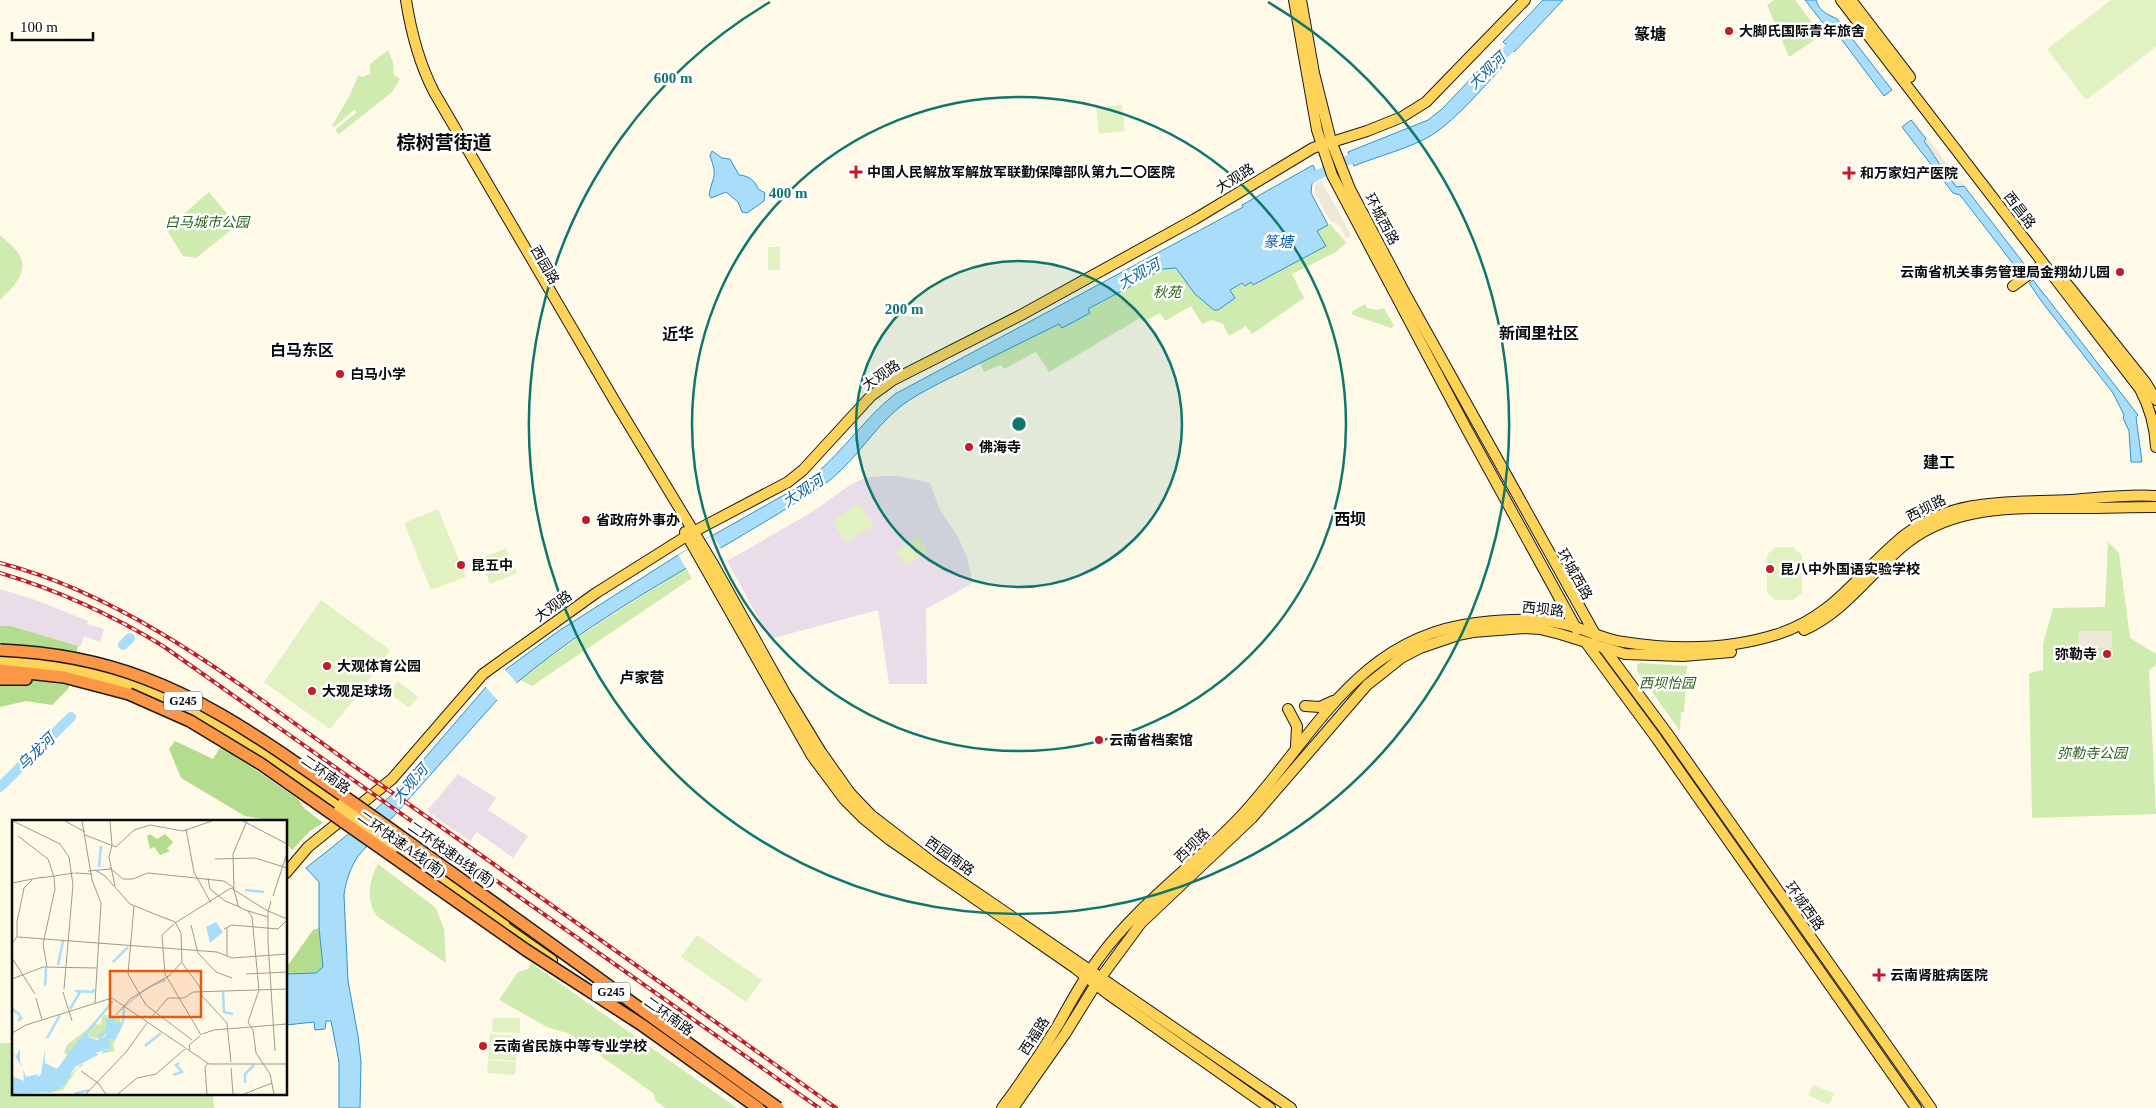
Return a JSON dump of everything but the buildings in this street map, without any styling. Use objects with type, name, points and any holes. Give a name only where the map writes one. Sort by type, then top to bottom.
[{"type":"highway","name":"二环快速B线(南)","points":[[0,650],[55,655],[115,668],[164,686],[218,714],[323,782],[530,928],[634,1006],[776,1108]]},
{"type":"highway","name":"二环快速A线(南)","points":[[0,670],[64,677],[129,694],[190,721],[255,760],[526,950],[642,1026],[759,1108]]},
{"type":"highway","points":[[0,679],[64,681],[129,694]]},
{"type":"main road","name":"西园路","points":[[401,0],[413,56],[421,78],[690,534]]},
{"type":"main road","name":"西园路","points":[[406,0],[418,54],[434,92],[690,534]]},
{"type":"main road","name":"环城西路","points":[[1294,0],[1326,143],[1337,173],[1465,426],[1576,628],[1657,739],[1916,1108]]},
{"type":"main road","name":"环城西路","points":[[1301,0],[1326,143]]},
{"type":"main road","name":"大观路","points":[[288,871],[308,847],[392,779],[483,674],[566,613],[690,534],[788,482],[803,470],[871,396],[892,380],[1020,315],[1182,227],[1304,152],[1402,117],[1426,102],[1525,0]]},
{"type":"main road","name":"西昌路","points":[[1841,0],[2140,389],[2152,418],[2156,447]]},
{"type":"main road","name":"西昌路","points":[[1851,0],[2040,249],[2146,383],[2156,400]]},
{"type":"main road","name":"环城西路","points":[[1337,173],[1594,634],[1667,733],[1930,1108]]},
{"type":"main road","points":[[2012,286],[2043,264]]},
{"type":"main road","name":"西坝路","points":[[1088,973],[1130,920],[1241,816],[1295,748],[1358,677],[1390,654],[1416,640],[1455,627],[1508,620],[1539,620],[1576,628],[1620,642],[1684,647],[1730,646],[1754,642],[1788,631],[1807,622],[1841,598],[1883,554],[1905,535],[1925,522],[1952,510],[1998,502],[2065,500],[2104,496],[2156,496]]},
{"type":"main road","name":"西坝路","points":[[1099,981],[1141,923],[1252,818],[1367,685],[1401,658],[1441,640],[1473,632],[1503,629],[1540,629],[1587,644],[1632,655],[1700,655],[1736,651],[1778,641],[1812,626],[1856,594],[1901,548],[1919,534],[1941,522],[1968,514],[2018,509],[2156,507]]},
{"type":"main road","name":"西园南路","points":[[690,534],[812,756],[844,799],[863,818],[890,840],[1088,973],[1270,1108]]},
{"type":"main road","name":"二环南路","points":[[0,656],[40,659],[79,665],[124,677],[162,691],[230,728],[395,845],[776,1108]]},
{"type":"main road","name":"二环南路","points":[[0,664],[46,668],[89,676],[126,686],[159,699],[193,715],[341,807]]},
{"type":"main road","points":[[1305,706],[1325,706],[1338,698]]},
{"type":"main road","points":[[1288,709],[1297,726],[1298,737],[1295,748]]},
{"type":"main road","name":"二环南路","points":[[395,845],[759,1108]]},
{"type":"main road","name":"西福路","points":[[1002,1108],[1056,1028],[1088,973]]},
{"type":"main road","name":"西园南路","points":[[1099,981],[1291,1108]]},
{"type":"main road","name":"西福路","points":[[1013,1108],[1065,1034],[1099,981]]},
{"type":"shaded area","points":[[1913,119],[1964,186],[1957,187],[1949,180],[1948,175],[1924,140],[1926,139],[1911,120]]},
{"type":"shaded area","points":[[1321,180],[1351,236],[1346,238],[1340,226],[1330,221],[1315,193],[1314,185]]},
{"type":"shaded area","points":[[899,476],[930,483],[940,510],[958,537],[967,557],[973,583],[926,609],[927,684],[889,684],[878,610],[770,639],[727,561],[812,512],[847,487],[864,478]]},
{"type":"shaded area","points":[[0,589],[36,600],[88,621],[87,624],[104,629],[100,642],[84,636],[81,646],[78,646],[11,626],[0,626]]},
{"type":"shaded area","points":[[2078,631],[2112,631],[2112,648],[2079,649]]},
{"type":"shaded area","points":[[458,774],[496,798],[488,810],[528,836],[513,858],[477,832],[470,841],[427,811]]},
{"type":"green space","points":[[1774,0],[1795,0],[1822,35],[1789,57],[1767,5]]},
{"type":"green space","points":[[2111,0],[2156,0],[2156,47],[2086,100],[2047,49]]},
{"type":"green space","points":[[388,50],[393,62],[394,75],[400,79],[392,92],[339,134],[335,130],[357,112],[354,110],[334,127],[332,126],[350,95],[358,75],[362,77],[370,74],[370,64]]},
{"type":"green space","points":[[1122,105],[1125,131],[1099,134],[1096,108]]},
{"type":"green space","name":"白马城市公园","points":[[209,192],[237,225],[196,258],[183,256],[166,229]]},
{"type":"green space","name":"秋苑","points":[[1331,224],[1346,243],[1336,252],[1292,274],[1304,298],[1252,334],[1246,326],[1229,336],[1223,324],[1212,320],[1202,324],[1191,306],[1165,321],[1160,313],[1143,322],[1140,318],[1049,372],[1036,352],[1004,369],[1001,365],[984,372],[980,363],[1059,323],[1062,328],[1089,313],[1088,310],[1163,269],[1176,268],[1195,294],[1235,298],[1230,290],[1243,283],[1251,282],[1253,285],[1326,246],[1317,231]]},
{"type":"green space","points":[[0,235],[20,256],[22,268],[18,280],[0,300]]},
{"type":"green space","points":[[768,247],[780,247],[780,270],[768,270]]},
{"type":"green space","points":[[1365,304],[1367,308],[1378,310],[1384,308],[1394,326],[1391,328],[1353,315],[1351,312]]},
{"type":"green space","points":[[859,503],[874,525],[846,543],[832,521]]},
{"type":"green space","points":[[438,509],[466,577],[431,590],[404,523]]},
{"type":"green space","points":[[919,537],[928,550],[906,566],[896,552]]},
{"type":"green space","name":"弥勒寺公园","points":[[2108,542],[2119,553],[2130,638],[2156,654],[2156,665],[2149,670],[2156,814],[2032,818],[2029,673],[2043,670],[2043,644],[2053,608],[2105,607]]},
{"type":"green space","points":[[1775,547],[1793,547],[1802,555],[1802,593],[1793,600],[1775,600],[1767,592],[1767,555]]},
{"type":"green space","points":[[506,548],[517,573],[490,584],[480,559]]},
{"type":"green space","points":[[686,568],[692,578],[532,686],[519,679],[599,623]]},
{"type":"green space","name":"大观体育公园","points":[[321,600],[390,650],[358,695],[330,729],[264,682]]},
{"type":"green space","points":[[0,626],[11,626],[78,646],[77,652],[47,647],[0,645]]},
{"type":"green space","name":"西坝怡园","points":[[1640,663],[1687,666],[1684,712],[1681,712],[1680,731],[1637,671],[1637,665]]},
{"type":"green space","points":[[0,676],[69,685],[69,688],[52,705],[26,701],[0,707]]},
{"type":"green space","points":[[398,681],[418,697],[409,708],[389,693]]},
{"type":"green space","points":[[175,741],[213,759],[221,746],[298,799],[304,808],[323,823],[310,831],[292,850],[288,845],[288,820],[270,820],[245,816],[181,778],[169,749]]},
{"type":"green space","points":[[378,864],[436,908],[444,929],[446,963],[378,917],[371,905],[370,891],[372,877]]},
{"type":"green space","points":[[319,928],[323,967],[316,973],[288,974],[288,965],[313,930]]},
{"type":"green space","points":[[697,935],[762,980],[746,1002],[681,957]]},
{"type":"green space","points":[[531,963],[737,1108],[665,1108],[656,1101],[653,1093],[570,1034],[547,1027],[499,1000],[518,972],[528,969]]},
{"type":"green space","points":[[493,1018],[520,1018],[520,1033],[492,1032]]},
{"type":"green space","points":[[490,1034],[518,1036],[517,1048],[489,1046]]},
{"type":"green space","points":[[0,1043],[12,1043],[12,1096],[213,1096],[214,1108],[0,1108]]},
{"type":"green space","points":[[489,1047],[517,1049],[516,1061],[488,1059]]},
{"type":"green space","points":[[488,1060],[516,1062],[515,1075],[487,1073]]},
{"type":"green space","points":[[1813,1085],[1834,1094],[1829,1105],[1808,1095]]},
{"type":"water","points":[[1543,0],[1563,0],[1514,52],[1503,42]]},
{"type":"water","points":[[1805,0],[1816,0],[1821,10],[1837,19],[1892,90],[1884,96],[1830,24],[1823,23]]},
{"type":"water","points":[[1496,52],[1506,63],[1452,120],[1432,135],[1414,144],[1354,166],[1348,152],[1428,120],[1442,109]]},
{"type":"water","points":[[1911,120],[1926,139],[1924,141],[1953,183],[1957,187],[1964,186],[2025,265],[2018,270],[1960,195],[1953,193],[1902,127]]},
{"type":"water","points":[[712,151],[722,158],[730,159],[739,175],[751,179],[758,189],[765,193],[764,201],[747,213],[742,212],[738,202],[726,192],[711,198],[709,195],[714,176],[710,156]]},
{"type":"water","points":[[1313,165],[1319,179],[1312,183],[1311,193],[1328,225],[1317,231],[1326,246],[1253,285],[1251,282],[1245,286],[1242,283],[1230,290],[1235,298],[1218,310],[1214,310],[1195,294],[1176,268],[1163,269],[1088,309],[1090,313],[1062,328],[1059,324],[929,389],[901,406],[880,426],[842,470],[819,488],[612,613],[572,640],[497,700],[358,856],[349,875],[344,895],[348,981],[361,1061],[360,1108],[339,1108],[339,1062],[331,1021],[326,1021],[325,1029],[315,1030],[314,1022],[288,1025],[288,974],[316,973],[323,967],[319,928],[319,882],[306,868],[351,832],[399,788],[486,687],[505,670],[560,630],[678,555],[800,486],[826,465],[882,405],[895,394],[1243,207],[1242,205]]},
{"type":"water","points":[[2033,280],[2138,415],[2136,417],[2142,462],[2131,462],[2129,431],[2123,418],[2124,415],[2113,393],[2042,302],[2029,283]]},
{"type":"pier","points":[[713,535],[721,549],[687,570],[678,555]]},
{"type":"pier","points":[[504,669],[517,683],[498,701],[485,686]]},
{"type":"waterway","name":"大观河","points":[[1491,67],[1518,40]]},
{"type":"waterway","name":"大观河","points":[[1307,180],[1361,154]]},
{"type":"waterway","name":"乌龙河","points":[[123,645],[130,638]]},
{"type":"waterway","name":"乌龙河","points":[[0,787],[71,717]]},
{"type":"railway","points":[[0,563],[50,579],[98,599],[191,651],[836,1108]]},
{"type":"railway","points":[[0,573],[84,604],[163,646],[819,1108]]},
{"type":"place","name":"大脚氏国际青年旅舍","points":[[1729,31]]},
{"type":"place","name":"中国人民解放军解放军联勤保障部队第九二〇医院","points":[[856,172]]},
{"type":"place","name":"和万家妇产医院","points":[[1849,173]]},
{"type":"place","name":"云南省机关事务管理局金翔幼儿园","points":[[2120,272]]},
{"type":"place","name":"白马小学","points":[[340,374]]},
{"type":"place","name":"佛海寺","points":[[969,447]]},
{"type":"place","name":"省政府外事办","points":[[586,520]]},
{"type":"place","name":"昆五中","points":[[461,565]]},
{"type":"place","name":"昆八中外国语实验学校","points":[[1770,569]]},
{"type":"place","name":"弥勒寺","points":[[2107,654]]},
{"type":"place","name":"大观体育公园","points":[[327,666]]},
{"type":"place","name":"大观足球场","points":[[312,691]]},
{"type":"place","name":"云南省档案馆","points":[[1099,740]]},
{"type":"place","name":"云南肾脏病医院","points":[[1879,975]]},
{"type":"place","name":"云南省民族中等专业学校","points":[[483,1046]]},
{"type":"district","name":"篆塘","points":[[1650,34]]},
{"type":"district","name":"棕树营街道","points":[[444,142]]},
{"type":"district","name":"新闻里社区","points":[[1539,333]]},
{"type":"district","name":"近华","points":[[678,334]]},
{"type":"district","name":"白马东区","points":[[302,350]]},
{"type":"district","name":"建工","points":[[1939,462]]},
{"type":"district","name":"西坝","points":[[1350,519]]},
{"type":"district","name":"卢家营","points":[[642,678]]}]
